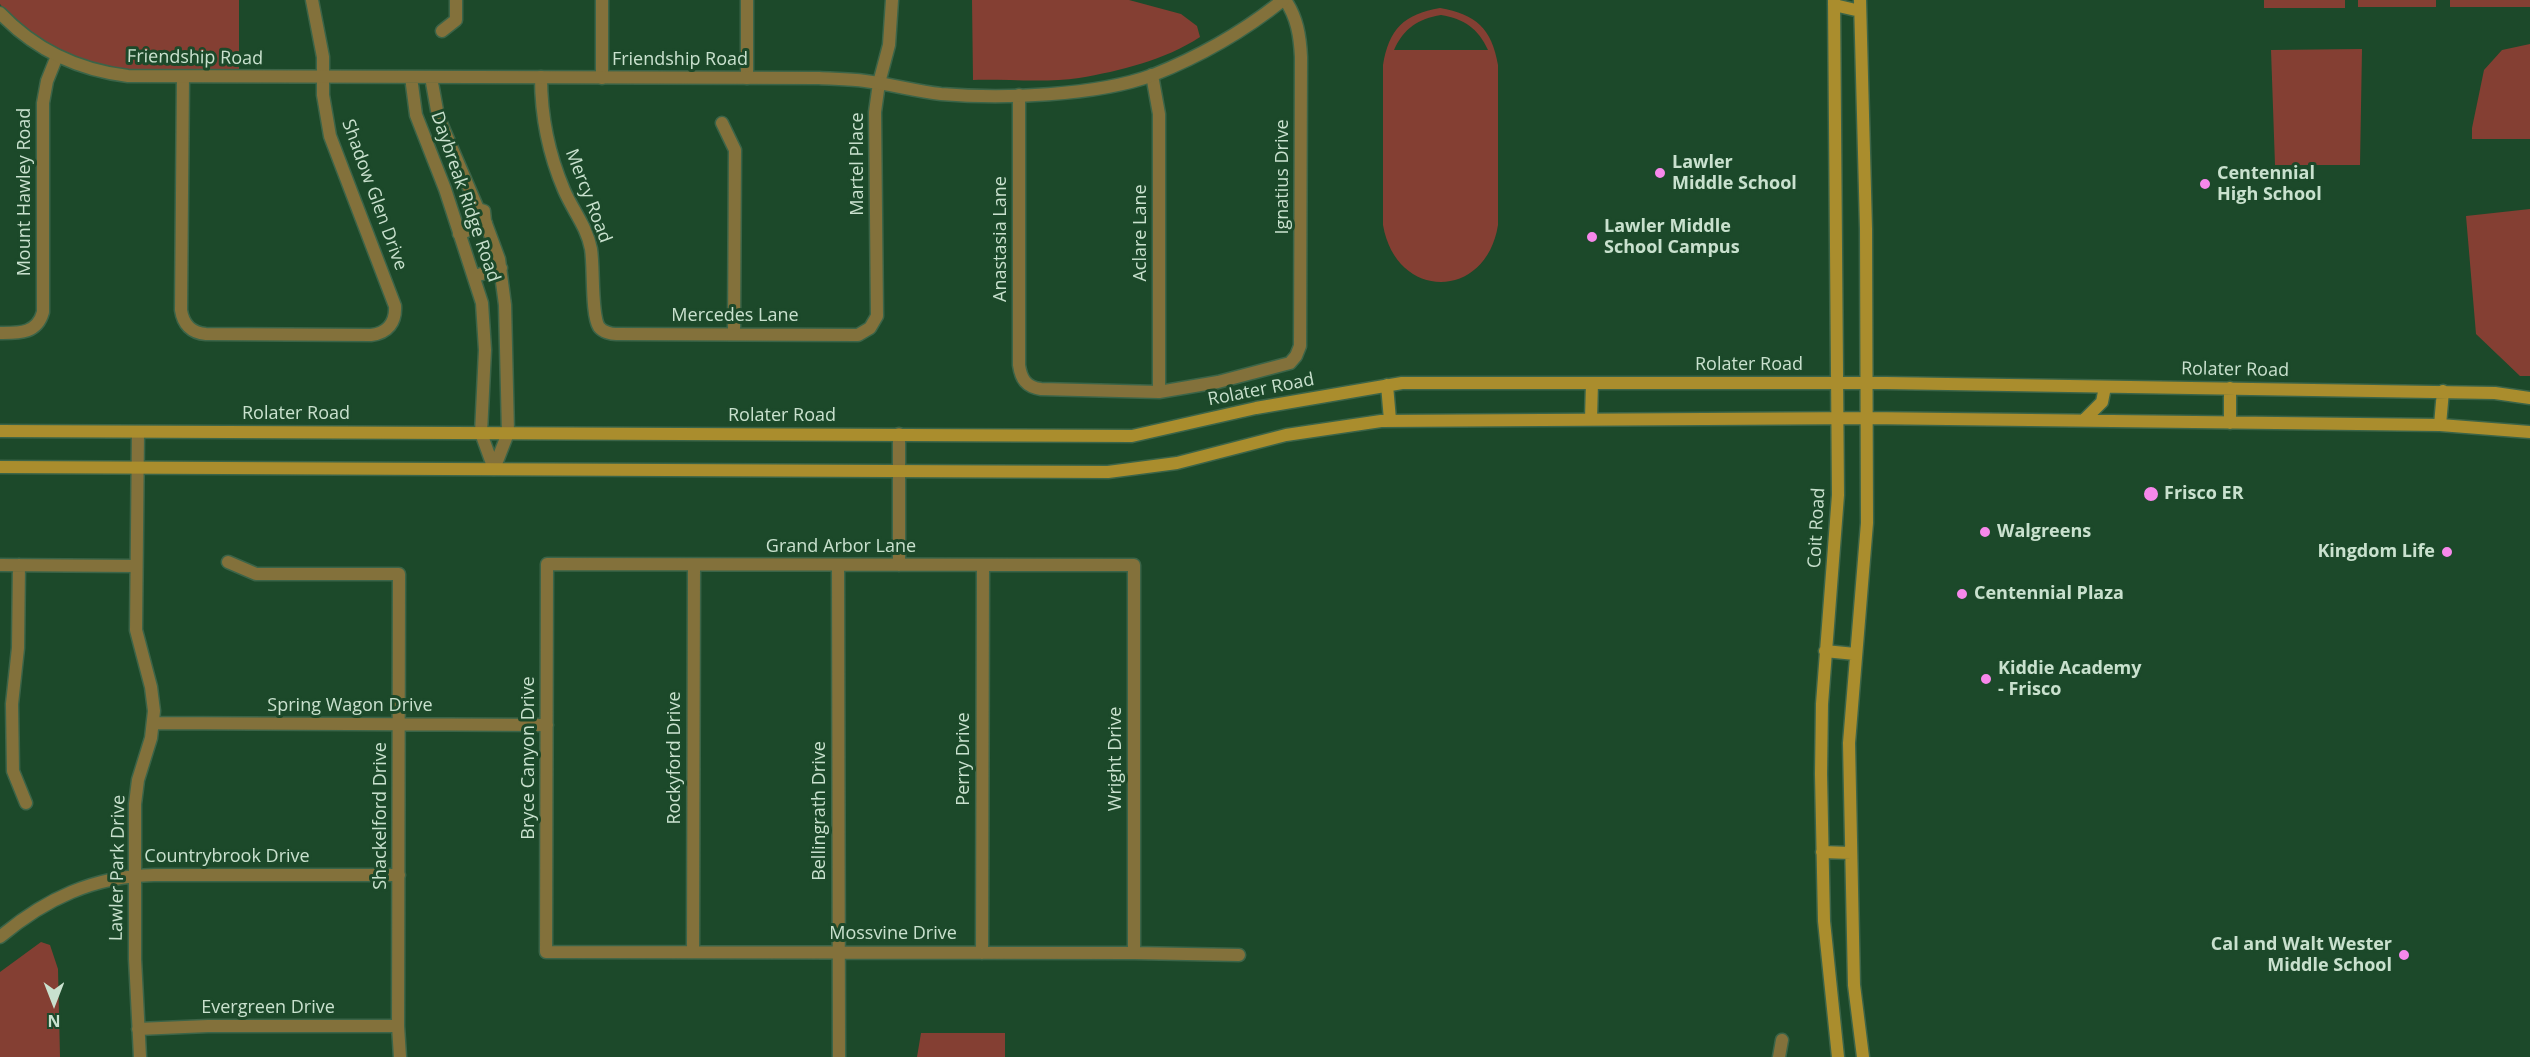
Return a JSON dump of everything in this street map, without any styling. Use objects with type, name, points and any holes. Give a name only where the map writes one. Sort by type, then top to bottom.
[{"type":"main road","points":[[1834,3],[1848,0]]},
{"type":"main road","points":[[1834,3],[1860,6],[1866,229],[1866,523],[1849,743],[1854,985],[1863,1057]]},
{"type":"main road","name":"Coit Road","points":[[1834,3],[1837,506],[1821,728],[1822,852],[1828,976],[1838,1057]]},
{"type":"main road","points":[[1591,419],[1592,382]]},
{"type":"main road","name":"Rolater Road","points":[[0,431],[1132,436],[1256,408],[1387,385],[1592,382],[1866,383],[2443,391],[2495,393],[2530,398]]},
{"type":"main road","points":[[1387,385],[1390,420]]},
{"type":"main road","points":[[2084,420],[2102,402],[2105,387]]},
{"type":"main road","points":[[2230,388],[2230,423]]},
{"type":"main road","points":[[2439,425],[2443,391]]},
{"type":"main road","points":[[0,467],[1108,472],[1177,464],[1286,435],[1390,420],[1866,418],[2084,420],[2439,425],[2530,432]]},
{"type":"main road","points":[[1825,651],[1855,654]]},
{"type":"main road","points":[[1822,852],[1851,853]]},
{"type":"street","name":"Shadow Glen Drive","points":[[183,77],[182,310],[183,318],[189,328],[202,334],[371,335],[388,329],[394,318],[395,306],[334,150],[325,109],[323,57],[312,0]]},
{"type":"street","points":[[442,32],[456,20],[456,0]]},
{"type":"street","points":[[602,0],[602,78]]},
{"type":"street","points":[[747,0],[747,78]]},
{"type":"street","name":"Martel Place","points":[[870,328],[877,311],[875,112],[879,83],[889,45],[892,0]]},
{"type":"street","name":"Friendship Road","points":[[0,13],[32,41],[57,56],[85,68],[114,74],[183,77],[819,78],[879,83],[944,94],[1018,95],[1085,91],[1152,75],[1221,44],[1284,0]]},
{"type":"street","name":"Ignatius Drive","points":[[1159,392],[1218,382],[1290,363],[1300,346],[1301,57],[1298,30],[1291,9],[1284,0]]},
{"type":"street","name":"Mount Hawley Road","points":[[0,333],[23,332],[34,327],[41,319],[43,309],[43,103],[47,81],[57,56]]},
{"type":"street","name":"Aclare Lane","points":[[1152,75],[1159,114],[1159,392]]},
{"type":"street","name":"Daybreak Ridge Road","points":[[411,77],[416,115],[445,189],[482,303],[485,350],[481,433],[494,469]]},
{"type":"street","name":"Daybreak Ridge Road","points":[[431,77],[438,116],[480,218],[486,222],[501,268],[504,290],[508,433],[494,469]]},
{"type":"street","name":"Mercy Road","points":[[541,77],[545,125],[551,156],[565,192],[585,228],[591,247],[595,314],[599,327]]},
{"type":"street","name":"Anastasia Lane","points":[[1018,95],[1018,365],[1024,381],[1031,388],[1041,389],[1159,392]]},
{"type":"street","points":[[722,123],[735,150],[734,333]]},
{"type":"street","points":[[459,234],[486,222]]},
{"type":"street","points":[[475,276],[501,268]]},
{"type":"street","name":"Mercedes Lane","points":[[599,327],[616,334],[853,335],[862,334],[870,328]]},
{"type":"street","name":"Lawler Park Drive","points":[[138,432],[136,630],[152,687],[153,723],[136,792],[135,959],[140,1057]]},
{"type":"street","points":[[899,434],[899,565]]},
{"type":"street","name":"Shackelford Drive","points":[[228,562],[256,574],[399,574],[398,1026],[400,1057]]},
{"type":"street","name":"Grand Arbor Lane","points":[[547,564],[1134,566]]},
{"type":"street","name":"Bryce Canyon Drive","points":[[546,952],[547,564]]},
{"type":"street","points":[[0,565],[136,566]]},
{"type":"street","name":"Rockyford Drive","points":[[693,952],[694,565]]},
{"type":"street","name":"Bellingrath Drive","points":[[838,565],[839,1057]]},
{"type":"street","name":"Perry Drive","points":[[982,952],[983,565]]},
{"type":"street","points":[[19,566],[18,648],[12,704],[13,771],[26,803]]},
{"type":"street","name":"Wright Drive","points":[[1134,566],[1134,953]]},
{"type":"street","name":"Spring Wagon Drive","points":[[153,723],[547,725]]},
{"type":"street","name":"Countrybrook Drive","points":[[0,937],[37,908],[63,894],[98,882],[135,875],[399,875]]},
{"type":"street","name":"Mossvine Drive","points":[[546,952],[982,952],[1239,955]]},
{"type":"street","name":"Evergreen Drive","points":[[138,1029],[208,1026],[398,1026]]},
{"type":"street","points":[[1779,1057],[1782,1040]]},
{"type":"shaded area","points":[[0,0],[239,0],[239,71],[114,70],[76,58],[42,41],[10,17],[0,4]]},
{"type":"shaded area","points":[[972,0],[1129,0],[1181,14],[1197,26],[1200,37],[1157,58],[1095,75],[1054,80],[973,80]]},
{"type":"shaded area","points":[[2264,0],[2345,0],[2345,8],[2264,8]]},
{"type":"shaded area","points":[[2358,0],[2436,0],[2436,7],[2358,7]]},
{"type":"shaded area","points":[[2450,0],[2530,0],[2530,7],[2450,7]]},
{"type":"shaded area","points":[[1440,8],[1473,19],[1487,33],[1498,65],[1498,225],[1490,250],[1477,268],[1460,278],[1441,282],[1422,278],[1405,268],[1391,250],[1383,225],[1383,65],[1389,42],[1400,25],[1417,14]],"holes":[[[1441,15],[1475,30],[1488,50],[1394,50],[1407,30],[1419,22]]]},
{"type":"shaded area","points":[[2530,44],[2530,139],[2472,139],[2472,128],[2484,70],[2502,50]]},
{"type":"shaded area","points":[[2362,49],[2360,165],[2275,165],[2271,50]]},
{"type":"shaded area","points":[[2530,209],[2530,376],[2520,376],[2476,334],[2466,216]]},
{"type":"shaded area","points":[[41,942],[50,945],[58,969],[60,1057],[0,1057],[0,972]]},
{"type":"shaded area","points":[[921,1033],[1005,1033],[1005,1057],[917,1057]]},
{"type":"place","name":"Lawler Middle School","points":[[1660,173]]},
{"type":"place","name":"Centennial High School","points":[[2205,184]]},
{"type":"place","name":"Lawler Middle School Campus","points":[[1592,237]]},
{"type":"place","name":"Frisco ER","points":[[2151,494]]},
{"type":"place","name":"Walgreens","points":[[1985,532]]},
{"type":"place","name":"Kingdom Life","points":[[2447,552]]},
{"type":"place","name":"Centennial Plaza","points":[[1962,594]]},
{"type":"place","name":"Kiddie Academy - Frisco","points":[[1986,679]]},
{"type":"place","name":"Cal and Walt Wester Middle School","points":[[2404,955]]}]
